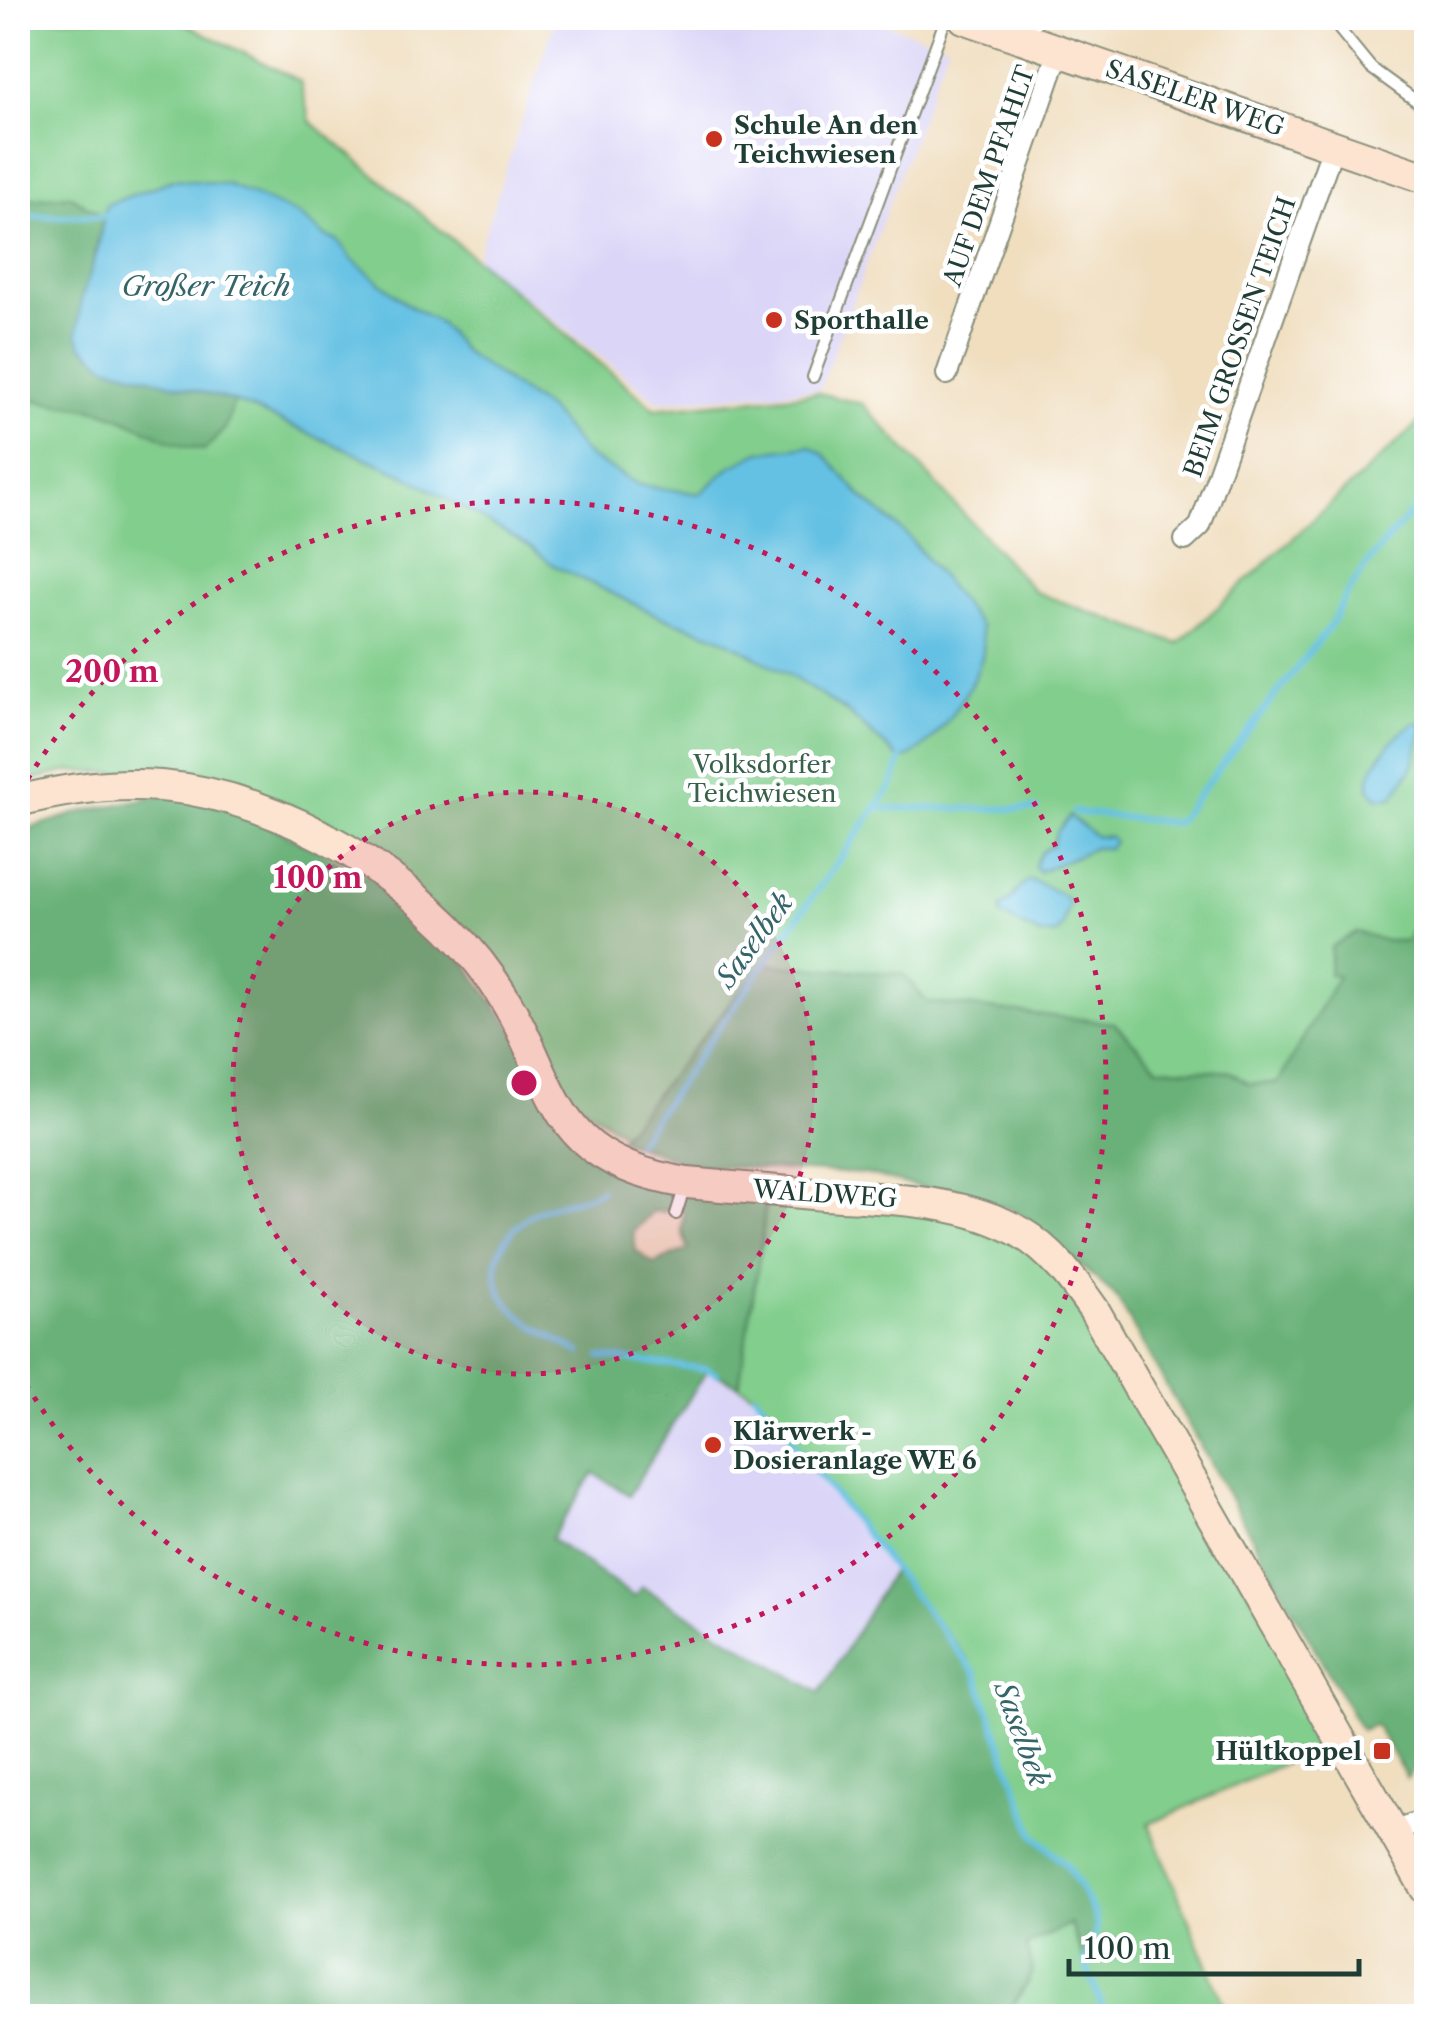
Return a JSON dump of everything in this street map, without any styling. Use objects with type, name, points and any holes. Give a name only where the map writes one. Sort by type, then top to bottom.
[{"type":"main road","name":"SASELER WEG","points":[[964,18],[1032,28],[1059,51],[1426,178]]},
{"type":"main road","name":"WALDWEG","points":[[18,801],[102,786],[162,786],[247,804],[323,838],[396,884],[460,939],[506,1003],[544,1086],[570,1127],[622,1165],[664,1180],[938,1205],[1018,1230],[1061,1264],[1094,1310],[1426,1889]]},
{"type":"street","name":"AUF DEM PFAHLT","points":[[947,374],[1059,51]]},
{"type":"street","name":"BEIM GROSSEN TEICH","points":[[1185,540],[1200,526],[1334,144]]},
{"type":"street","points":[[1393,1831],[1426,1819]]},
{"type":"lane","points":[[813,377],[946,18]]},
{"type":"lane","points":[[1330,18],[1370,68],[1426,108]]},
{"type":"lane","points":[[676,1214],[687,1182]]},
{"type":"shaded area","name":"Schule An den Teichwiesen","points":[[556,18],[867,18],[948,45],[820,389],[658,402],[476,259]]},
{"type":"shaded area","points":[[707,1369],[755,1394],[894,1568],[820,1693],[642,1587],[634,1597],[551,1539],[594,1472],[629,1494]]},
{"type":"green space","name":"Volksdorfer Teichwiesen","points":[[18,18],[174,18],[300,81],[310,121],[655,409],[818,393],[863,404],[1035,592],[1178,644],[1426,416],[1426,906],[1406,941],[1278,1083],[1249,1084],[1230,1072],[1158,1067],[1114,1023],[714,1156],[623,1133],[572,1099],[502,977],[375,852],[281,801],[198,776],[70,771],[18,783]]},
{"type":"green space","points":[[69,195],[104,216],[78,324],[81,345],[108,366],[234,401],[226,427],[205,450],[180,445],[98,410],[18,395],[18,200]]},
{"type":"green space","points":[[186,790],[208,794],[424,905],[603,1154],[767,1190],[739,1385],[707,1370],[629,1495],[594,1473],[551,1539],[634,1597],[642,1587],[820,1693],[894,1568],[976,1673],[1034,1835],[1068,1866],[1095,1915],[1097,1927],[1085,1963],[1071,1924],[1027,1945],[1033,1971],[1007,2016],[18,2016],[18,832],[81,812]],"holes":[[[672,1207],[684,1211],[682,1231],[688,1249],[654,1264],[636,1251],[633,1232],[653,1211],[663,1212]]]},
{"type":"green space","points":[[1426,906],[1426,1751],[1407,1778],[1375,1724],[1361,1730],[1115,1295],[1015,1210],[865,1174],[691,1165],[619,1139],[762,964],[903,974],[927,1002],[1114,1023],[1158,1067],[1230,1072],[1249,1084],[1278,1083],[1338,976],[1329,974],[1331,947],[1357,932],[1386,941],[1406,941]]},
{"type":"green space","points":[[767,1190],[916,1201],[1040,1246],[1339,1739],[1149,1824],[1228,2016],[1007,2016],[1029,1981],[1027,1945],[1071,1924],[1084,1960],[1096,1932],[1095,1915],[1068,1866],[1034,1835],[982,1688],[968,1660],[755,1395],[739,1385]]},
{"type":"water","name":"Großer Teich","points":[[175,179],[229,185],[297,214],[338,241],[351,259],[407,304],[440,323],[464,352],[550,411],[588,456],[639,485],[700,494],[730,467],[760,452],[810,446],[825,455],[862,497],[907,535],[980,626],[982,657],[961,701],[926,745],[901,760],[847,712],[786,673],[720,637],[659,616],[553,565],[531,547],[403,474],[234,401],[107,366],[81,345],[77,334],[81,300],[97,252],[106,205]]},
{"type":"water","points":[[1418,722],[1423,730],[1412,768],[1393,797],[1378,798],[1369,788],[1378,760],[1393,740]]},
{"type":"water","points":[[1070,816],[1095,836],[1111,837],[1114,842],[1109,848],[1094,848],[1039,872],[1035,867],[1038,857],[1052,846],[1056,833]]},
{"type":"water","points":[[1029,880],[1069,901],[1057,934],[1040,935],[1001,915],[1001,907]]},
{"type":"waterway","name":"Saselbek","points":[[18,216],[104,216]]},
{"type":"waterway","points":[[1074,812],[1176,823],[1332,623],[1374,556],[1426,496]]},
{"type":"waterway","name":"Saselbek","points":[[637,1142],[892,786],[901,760]]},
{"type":"waterway","points":[[878,808],[1037,809]]},
{"type":"waterway","name":"Saselbek","points":[[580,1353],[514,1310],[498,1284],[496,1270],[503,1244],[522,1222],[542,1209],[601,1190]]},
{"type":"waterway","name":"Saselbek","points":[[601,1357],[707,1369],[717,1374]]},
{"type":"waterway","name":"Saselbek","points":[[755,1394],[976,1674],[1034,1835],[1068,1866],[1095,1915],[1097,1927],[1085,1963],[1106,2016]]},
{"type":"place","name":"Schule An den Teichwiesen","points":[[714,139]]},
{"type":"place","name":"Sporthalle","points":[[774,320]]},
{"type":"place","name":"Klärwerk - Dosieranlage WE 6","points":[[713,1445]]},
{"type":"place","name":"Hültkoppel","points":[[1382,1751]]}]
